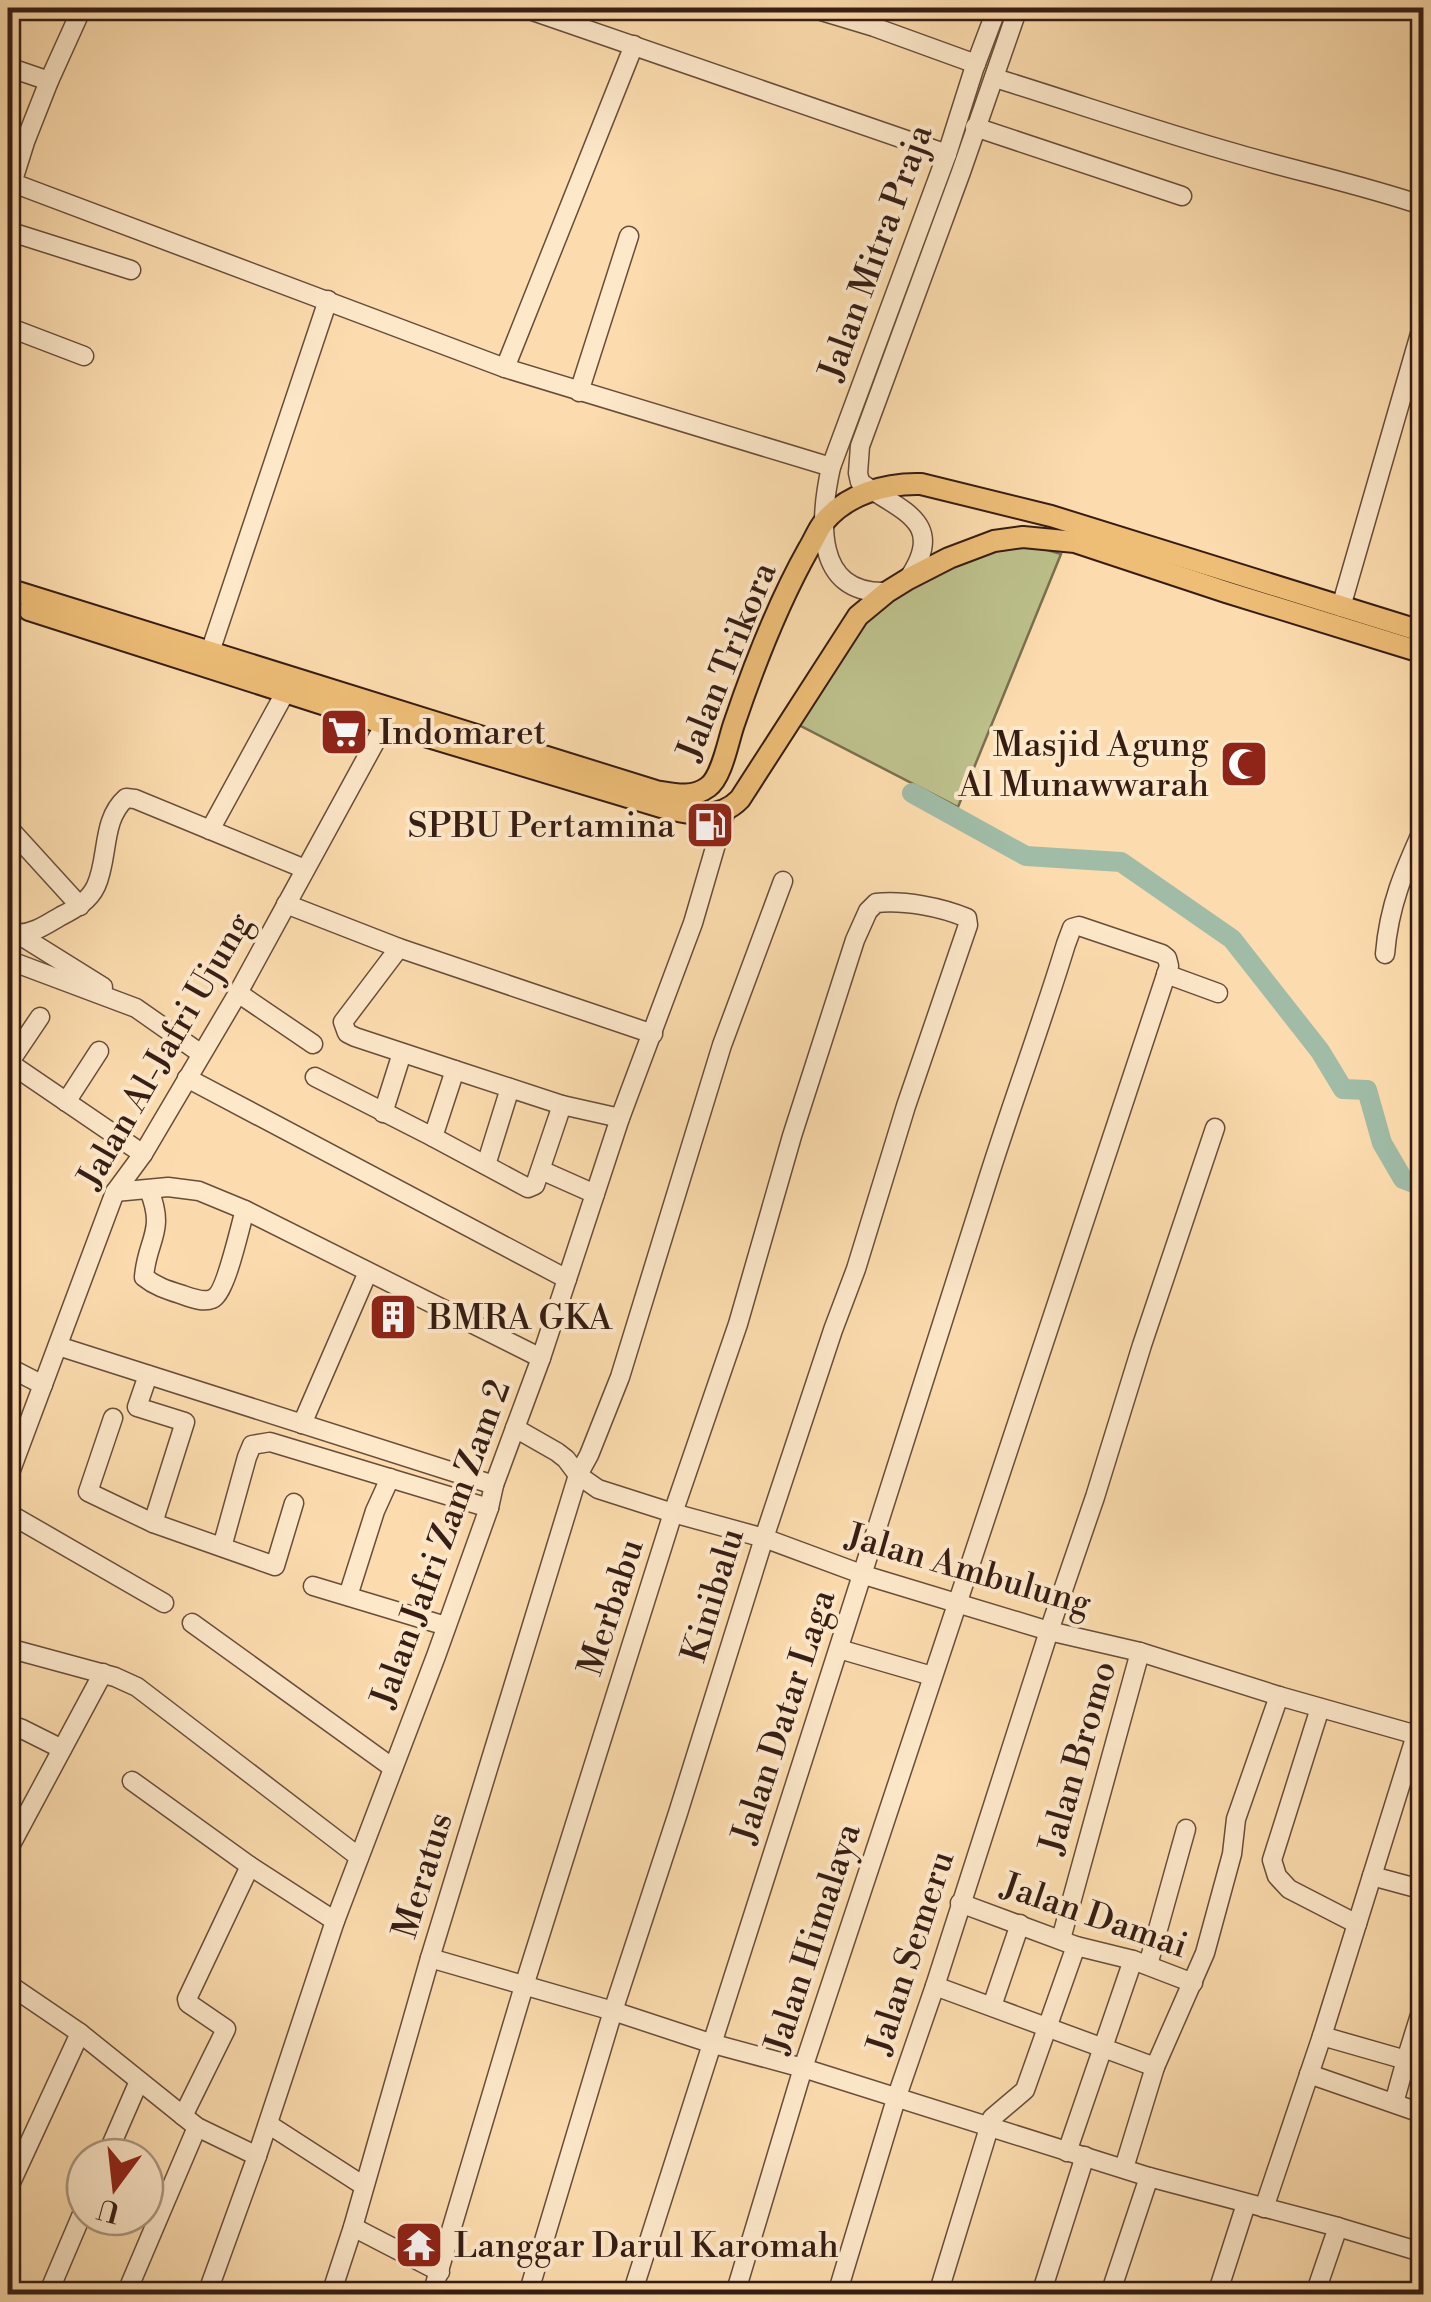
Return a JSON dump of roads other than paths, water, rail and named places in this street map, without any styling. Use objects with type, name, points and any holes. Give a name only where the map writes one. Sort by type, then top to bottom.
[{"type":"main road","name":"Jalan Trikora","points":[[500,750],[678,795],[703,790],[718,774],[783,599],[824,521],[872,490],[900,484],[921,484],[1050,516],[1229,583],[1341,607],[1423,635]]},
{"type":"main road","name":"Jalan Trikora","points":[[8,589],[700,815],[726,810],[740,799],[858,616],[908,579],[994,541],[1022,538],[1075,542],[1423,635]]},
{"type":"main road","name":"Jalan Trikora","points":[[8,603],[386,724],[477,743]]},
{"type":"street","points":[[82,8],[49,81],[16,139],[10,189],[328,300],[505,368],[831,466]]},
{"type":"street","points":[[524,8],[947,154]]},
{"type":"street","points":[[811,8],[874,26],[976,64]]},
{"type":"street","name":"Jalan Mitra Praja","points":[[824,521],[831,466],[997,8]]},
{"type":"street","name":"Jalan Mitra Praja","points":[[872,490],[860,482],[860,446],[1018,8]]},
{"type":"street","points":[[505,368],[634,45]]},
{"type":"street","points":[[8,67],[49,81]]},
{"type":"street","points":[[995,78],[1165,133],[1424,206]]},
{"type":"street","points":[[975,128],[1182,196]]},
{"type":"street","points":[[8,231],[131,270]]},
{"type":"street","points":[[579,392],[629,236]]},
{"type":"street","points":[[210,652],[328,300]]},
{"type":"street","points":[[1341,607],[1424,320]]},
{"type":"street","points":[[8,327],[84,356]]},
{"type":"street","points":[[872,490],[906,510],[921,532],[922,554],[908,579]]},
{"type":"street","points":[[824,521],[828,560],[836,572],[858,588],[871,593],[887,592]]},
{"type":"street","points":[[210,830],[286,690]]},
{"type":"street","name":"Jalan Al-Jafri Ujung","points":[[10,1465],[115,1192],[143,1154],[238,993],[386,724]]},
{"type":"street","points":[[13,929],[31,934],[80,906],[96,886],[113,814],[126,798],[306,869]]},
{"type":"street","name":"Jalan Jafri Zam Zam 2","points":[[207,2294],[335,1921],[489,1508],[620,1118],[693,923],[726,810]]},
{"type":"street","points":[[8,827],[80,906]]},
{"type":"street","points":[[1385,954],[1391,909],[1424,827]]},
{"type":"street","points":[[1404,869],[1424,874]]},
{"type":"street","name":"Meratus","points":[[331,2294],[578,1475],[620,1377],[722,1045],[783,880]]},
{"type":"street","name":"Merbabu","points":[[432,2294],[524,1986],[738,1324],[792,1136],[855,940],[876,902],[923,907],[968,919]]},
{"type":"street","points":[[286,904],[399,948],[653,1034]]},
{"type":"street","name":"Kinibalu","points":[[528,2294],[613,2011],[764,1538],[856,1269],[968,919]]},
{"type":"street","name":"Jalan Datar Laga","points":[[632,2294],[1071,930],[1076,926],[1162,954],[1168,962],[1166,974]]},
{"type":"street","points":[[13,929],[200,1054]]},
{"type":"street","points":[[399,948],[342,1022],[348,1033],[562,1105],[620,1118]]},
{"type":"street","points":[[8,960],[136,1008]]},
{"type":"street","points":[[1166,974],[1218,992]]},
{"type":"street","name":"Jalan Himalaya","points":[[735,2294],[803,2068],[1166,974]]},
{"type":"street","points":[[238,993],[313,1044]]},
{"type":"street","points":[[40,1018],[8,1062],[143,1154]]},
{"type":"street","points":[[66,1102],[99,1051]]},
{"type":"street","points":[[382,1113],[402,1053]]},
{"type":"street","points":[[433,1138],[455,1070]]},
{"type":"street","points":[[314,1076],[531,1188],[562,1105]]},
{"type":"street","points":[[187,1078],[567,1279]]},
{"type":"street","points":[[486,1165],[510,1088]]},
{"type":"street","name":"Jalan Semeru","points":[[837,2294],[896,2098],[1215,1128]]},
{"type":"street","points":[[540,1170],[595,1194]]},
{"type":"street","points":[[115,1192],[168,1187],[199,1191],[245,1210],[541,1358]]},
{"type":"street","points":[[148,1190],[157,1210],[144,1277],[159,1287],[202,1300],[218,1296],[245,1210]]},
{"type":"street","points":[[302,1424],[368,1272]]},
{"type":"street","points":[[58,1346],[494,1485]]},
{"type":"street","points":[[8,1367],[43,1385]]},
{"type":"street","points":[[148,1375],[137,1407],[185,1422],[153,1523]]},
{"type":"street","points":[[113,1418],[88,1492],[153,1523],[275,1566],[294,1503]]},
{"type":"street","name":"Jalan Ambulung","points":[[515,1428],[557,1452],[578,1475],[598,1488],[764,1538],[956,1603],[1049,1631],[1140,1652],[1420,1736]]},
{"type":"street","points":[[222,1547],[252,1445],[270,1442],[489,1508]]},
{"type":"street","points":[[348,1596],[374,1511],[390,1478]]},
{"type":"street","points":[[8,1512],[164,1603]]},
{"type":"street","points":[[313,1586],[446,1626]]},
{"type":"street","points":[[192,1623],[393,1768]]},
{"type":"street","points":[[8,1648],[103,1673],[137,1687],[359,1857]]},
{"type":"street","points":[[839,1649],[932,1676]]},
{"type":"street","name":"Jalan Bromo","points":[[988,2128],[996,2113],[1025,2090],[1047,2026],[1140,1652]]},
{"type":"street","points":[[8,1850],[103,1673]]},
{"type":"street","points":[[1193,1982],[1205,1953],[1232,1854],[1236,1818],[1279,1696]]},
{"type":"street","points":[[1320,1708],[1272,1860],[1277,1876],[1289,1889],[1357,1924]]},
{"type":"street","points":[[8,1724],[62,1748]]},
{"type":"street","points":[[1217,2294],[1309,2074],[1420,1736]]},
{"type":"street","points":[[132,1780],[250,1866],[335,1921]]},
{"type":"street","points":[[1041,2294],[1102,2046],[1140,1962],[1186,1830]]},
{"type":"street","points":[[126,2294],[226,2029],[187,1999],[250,1866]]},
{"type":"street","points":[[1372,1876],[1424,1890]]},
{"type":"street","name":"Jalan Damai","points":[[960,1903],[1193,1982],[1155,2067],[1124,2168]]},
{"type":"street","points":[[992,2006],[1020,1924]]},
{"type":"street","points":[[430,1958],[803,2068],[1149,2177],[1424,2254]]},
{"type":"street","points":[[935,1986],[1155,2067]]},
{"type":"street","points":[[10,1992],[80,2032],[190,2121],[257,2156]]},
{"type":"street","points":[[1394,2103],[1424,2002]]},
{"type":"street","points":[[8,2189],[80,2032]]},
{"type":"street","points":[[1322,2036],[1406,2060]]},
{"type":"street","points":[[1309,2074],[1424,2114]]},
{"type":"street","points":[[114,2137],[138,2081]]},
{"type":"street","points":[[268,2124],[364,2186]]},
{"type":"street","points":[[938,2294],[988,2128]]},
{"type":"street","points":[[1110,2294],[1149,2177]]},
{"type":"street","points":[[353,2227],[440,2272]]},
{"type":"street","points":[[1314,2294],[1338,2227]]},
{"type":"street","points":[[48,2294],[72,2237]]},
{"type":"waterway","points":[[912,793],[1026,856],[1121,862],[1232,939],[1320,1051],[1343,1089],[1367,1090],[1382,1143],[1403,1179],[1424,1187]]},
{"type":"place","name":"Indomaret","points":[[344,732]]},
{"type":"place","name":"Masjid Agung Al Munawwarah","points":[[1244,764]]},
{"type":"place","name":"SPBU Pertamina","points":[[710,825]]},
{"type":"place","name":"BMRA GKA","points":[[393,1317]]},
{"type":"place","name":"Langgar Darul Karomah","points":[[419,2245]]}]
